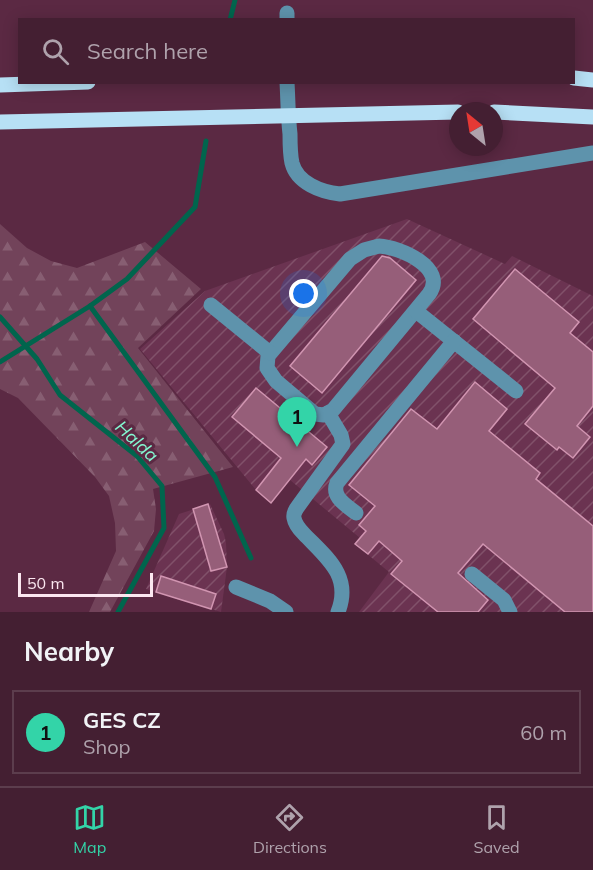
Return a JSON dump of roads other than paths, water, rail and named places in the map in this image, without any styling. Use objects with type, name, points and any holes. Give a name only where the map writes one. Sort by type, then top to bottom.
[{"type":"main road","points":[[575,78],[593,80]]},
{"type":"main road","points":[[0,85],[29,84]]},
{"type":"main road","points":[[0,122],[449,112]]},
{"type":"main road","points":[[503,112],[593,117]]},
{"type":"lane","points":[[287,84],[292,164],[312,186],[330,193],[340,194],[593,153]]},
{"type":"lane","points":[[387,246],[400,249],[426,267],[434,276],[432,290],[416,311],[328,413],[319,415],[312,411],[273,377],[266,365],[270,353],[343,266],[358,254],[373,247],[387,246]]},
{"type":"lane","points":[[211,304],[270,353]]},
{"type":"lane","points":[[416,311],[516,391]]},
{"type":"lane","points":[[356,513],[336,494],[335,486],[454,341]]},
{"type":"lane","points":[[328,413],[343,444],[296,510],[294,520],[339,574],[343,592],[338,612]]},
{"type":"lane","points":[[472,574],[504,600],[510,612]]},
{"type":"lane","points":[[236,587],[270,601],[286,612]]},
{"type":"waterway","points":[[230,18],[235,0]]},
{"type":"waterway","points":[[0,362],[90,306],[127,279],[195,207],[206,141]]},
{"type":"waterway","points":[[90,306],[215,477],[251,558]]},
{"type":"waterway","name":"Halda","points":[[0,317],[37,359],[60,395],[137,456],[162,486],[164,528],[118,612]]},
{"type":"place","name":"GES CZ","points":[[297,447]]}]
